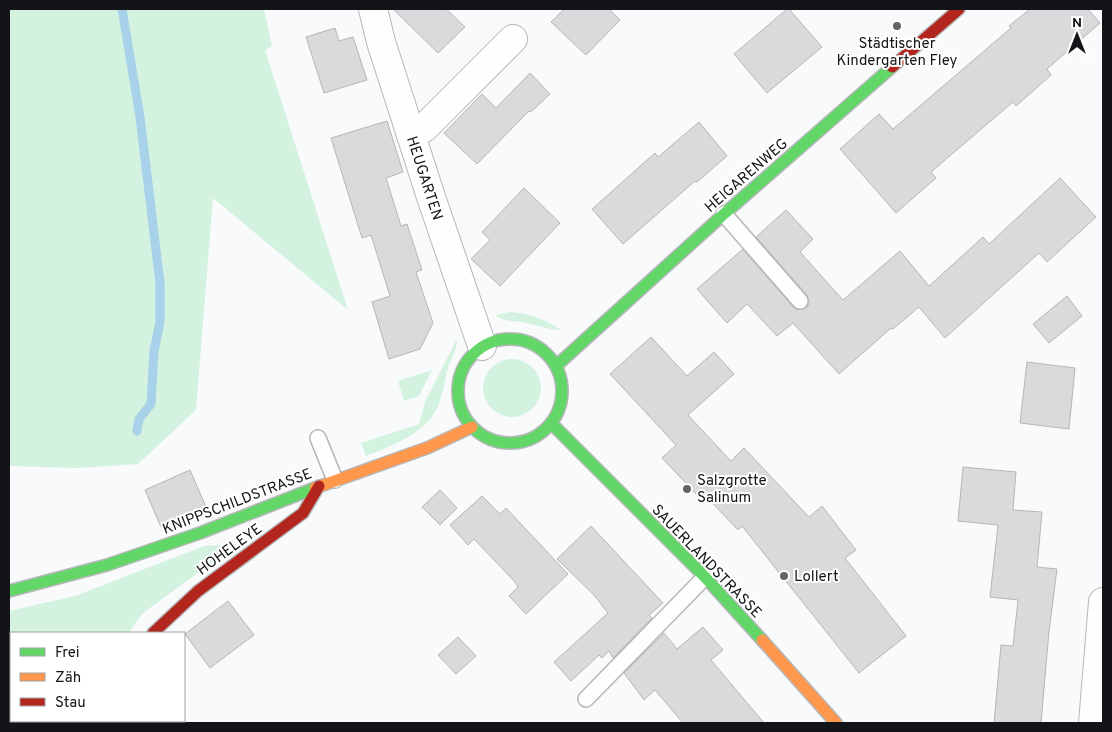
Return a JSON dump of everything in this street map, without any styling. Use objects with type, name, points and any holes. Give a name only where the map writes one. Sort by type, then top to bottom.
[{"type":"street","name":"HEUGARTEN","points":[[373,9],[381,42],[482,346]]},
{"type":"street","name":"HEIGARENWEG","points":[[556,366],[724,214],[958,9]]},
{"type":"street","points":[[411,134],[424,128],[513,39]]},
{"type":"street","points":[[502,339],[524,340],[543,350],[556,366],[563,386],[561,406],[552,424],[534,438],[513,444],[490,440],[472,427],[460,408],[458,384],[466,363],[482,346],[502,339]]},
{"type":"street","name":"SAUERLANDSTRASSE","points":[[552,424],[705,577],[836,723]]},
{"type":"street","name":"KNIPPSCHILDSTRASSE","points":[[9,591],[106,565],[200,533],[319,486],[426,448],[472,427]]},
{"type":"street","name":"HOHELEYE","points":[[154,632],[198,590],[303,513],[319,486]]},
{"type":"street","points":[[1093,723],[1103,602]]},
{"type":"lane","points":[[724,214],[800,301]]},
{"type":"lane","points":[[318,438],[335,480]]},
{"type":"lane","points":[[586,699],[705,577]]},
{"type":"green space","points":[[9,9],[264,9],[272,46],[265,50],[348,310],[213,198],[196,410],[138,464],[78,468],[9,466]]},
{"type":"green space","points":[[511,312],[538,318],[561,330],[506,320],[495,315]]},
{"type":"green space","points":[[457,339],[440,401],[432,416],[407,438],[366,456],[361,443],[419,424],[425,402]]},
{"type":"green space","points":[[512,359],[523,361],[536,372],[541,388],[539,399],[528,412],[512,417],[501,415],[488,404],[483,388],[485,377],[496,364]]},
{"type":"green space","points":[[432,370],[419,396],[404,401],[398,381]]},
{"type":"green space","points":[[237,544],[143,613],[129,632],[10,632],[10,722],[61,722],[9,723],[9,611],[75,596],[204,546]]},
{"type":"building","points":[[393,9],[446,9],[465,27],[438,53]]},
{"type":"building","points":[[564,9],[609,9],[620,20],[586,55],[551,22]]},
{"type":"building","points":[[787,9],[822,47],[767,93],[734,54]]},
{"type":"building","points":[[1030,9],[1088,9],[1100,23],[1047,69],[1051,75],[1016,106],[1013,102],[931,172],[936,178],[896,213],[840,149],[879,114],[893,129],[1011,28],[1009,26]]},
{"type":"building","points":[[335,28],[339,41],[353,37],[367,80],[324,93],[306,37]]},
{"type":"building","points":[[530,73],[550,94],[531,112],[529,111],[477,164],[444,133],[482,94],[496,108]]},
{"type":"building","points":[[387,121],[403,172],[386,178],[401,226],[407,224],[422,270],[416,272],[433,323],[420,349],[389,359],[372,302],[390,296],[371,235],[362,238],[331,138]]},
{"type":"building","points":[[699,122],[727,156],[697,182],[695,181],[623,244],[592,209],[655,153],[658,157]]},
{"type":"building","points":[[1060,178],[1096,217],[1047,262],[1039,253],[945,338],[919,307],[893,329],[891,328],[839,374],[793,323],[777,336],[747,304],[727,323],[697,289],[743,249],[793,307],[797,310],[806,308],[809,304],[807,295],[756,237],[786,210],[813,239],[800,252],[843,300],[900,251],[929,286],[983,237],[989,244]]},
{"type":"building","points":[[524,188],[560,223],[500,286],[471,259],[490,240],[482,232]]},
{"type":"building","points":[[1067,296],[1082,316],[1049,343],[1033,324]]},
{"type":"building","points":[[651,337],[687,376],[714,352],[734,374],[688,415],[731,461],[744,448],[809,517],[822,506],[856,550],[845,558],[906,636],[859,673],[742,526],[738,530],[701,491],[697,495],[662,458],[676,445],[610,374]]},
{"type":"building","points":[[1027,362],[1075,368],[1069,429],[1020,423]]},
{"type":"building","points":[[963,467],[1016,472],[1013,510],[1042,512],[1037,567],[1057,569],[1049,631],[1041,723],[994,723],[1001,645],[1013,646],[1018,600],[990,597],[998,525],[958,521]]},
{"type":"building","points":[[190,470],[206,507],[161,527],[145,490]]},
{"type":"building","points":[[440,490],[457,508],[440,525],[422,507]]},
{"type":"building","points":[[482,496],[500,514],[506,508],[568,574],[526,614],[509,596],[518,587],[515,582],[474,539],[468,545],[450,525]]},
{"type":"building","points":[[591,526],[663,603],[649,615],[652,618],[613,658],[609,651],[602,658],[599,655],[571,681],[554,662],[608,613],[594,595],[557,559]]},
{"type":"building","points":[[228,601],[254,635],[210,668],[185,634]]},
{"type":"building","points":[[703,627],[723,650],[711,660],[764,723],[683,723],[655,690],[644,700],[624,673],[664,633],[677,649]]},
{"type":"building","points":[[458,637],[476,656],[456,674],[438,655]]},
{"type":"waterway","points":[[122,9],[140,117],[160,283],[160,322],[154,351],[151,404],[139,419],[137,431]]},
{"type":"traffic: fast","points":[[556,366],[724,214],[892,67]]},
{"type":"traffic: fast","points":[[510,339],[530,343],[547,354],[558,371],[562,391],[558,411],[547,428],[530,439],[510,443],[490,439],[473,428],[462,411],[458,391],[462,371],[473,354],[490,343],[510,339]]},
{"type":"traffic: fast","points":[[552,424],[705,577],[762,640]]},
{"type":"traffic: fast","points":[[9,591],[107,565],[200,533],[315,488]]},
{"type":"traffic: slow","points":[[315,488],[427,448],[472,427]]},
{"type":"traffic: slow","points":[[762,640],[836,723]]},
{"type":"traffic: jam","points":[[892,67],[959,9]]},
{"type":"traffic: jam","points":[[154,632],[198,591],[303,513],[319,486]]},
{"type":"place","name":"Städtischer Kindergarten Fley","points":[[897,26]]},
{"type":"place","name":"Salzgrotte Salinum","points":[[687,489]]},
{"type":"place","name":"Lollert","points":[[784,576]]}]
